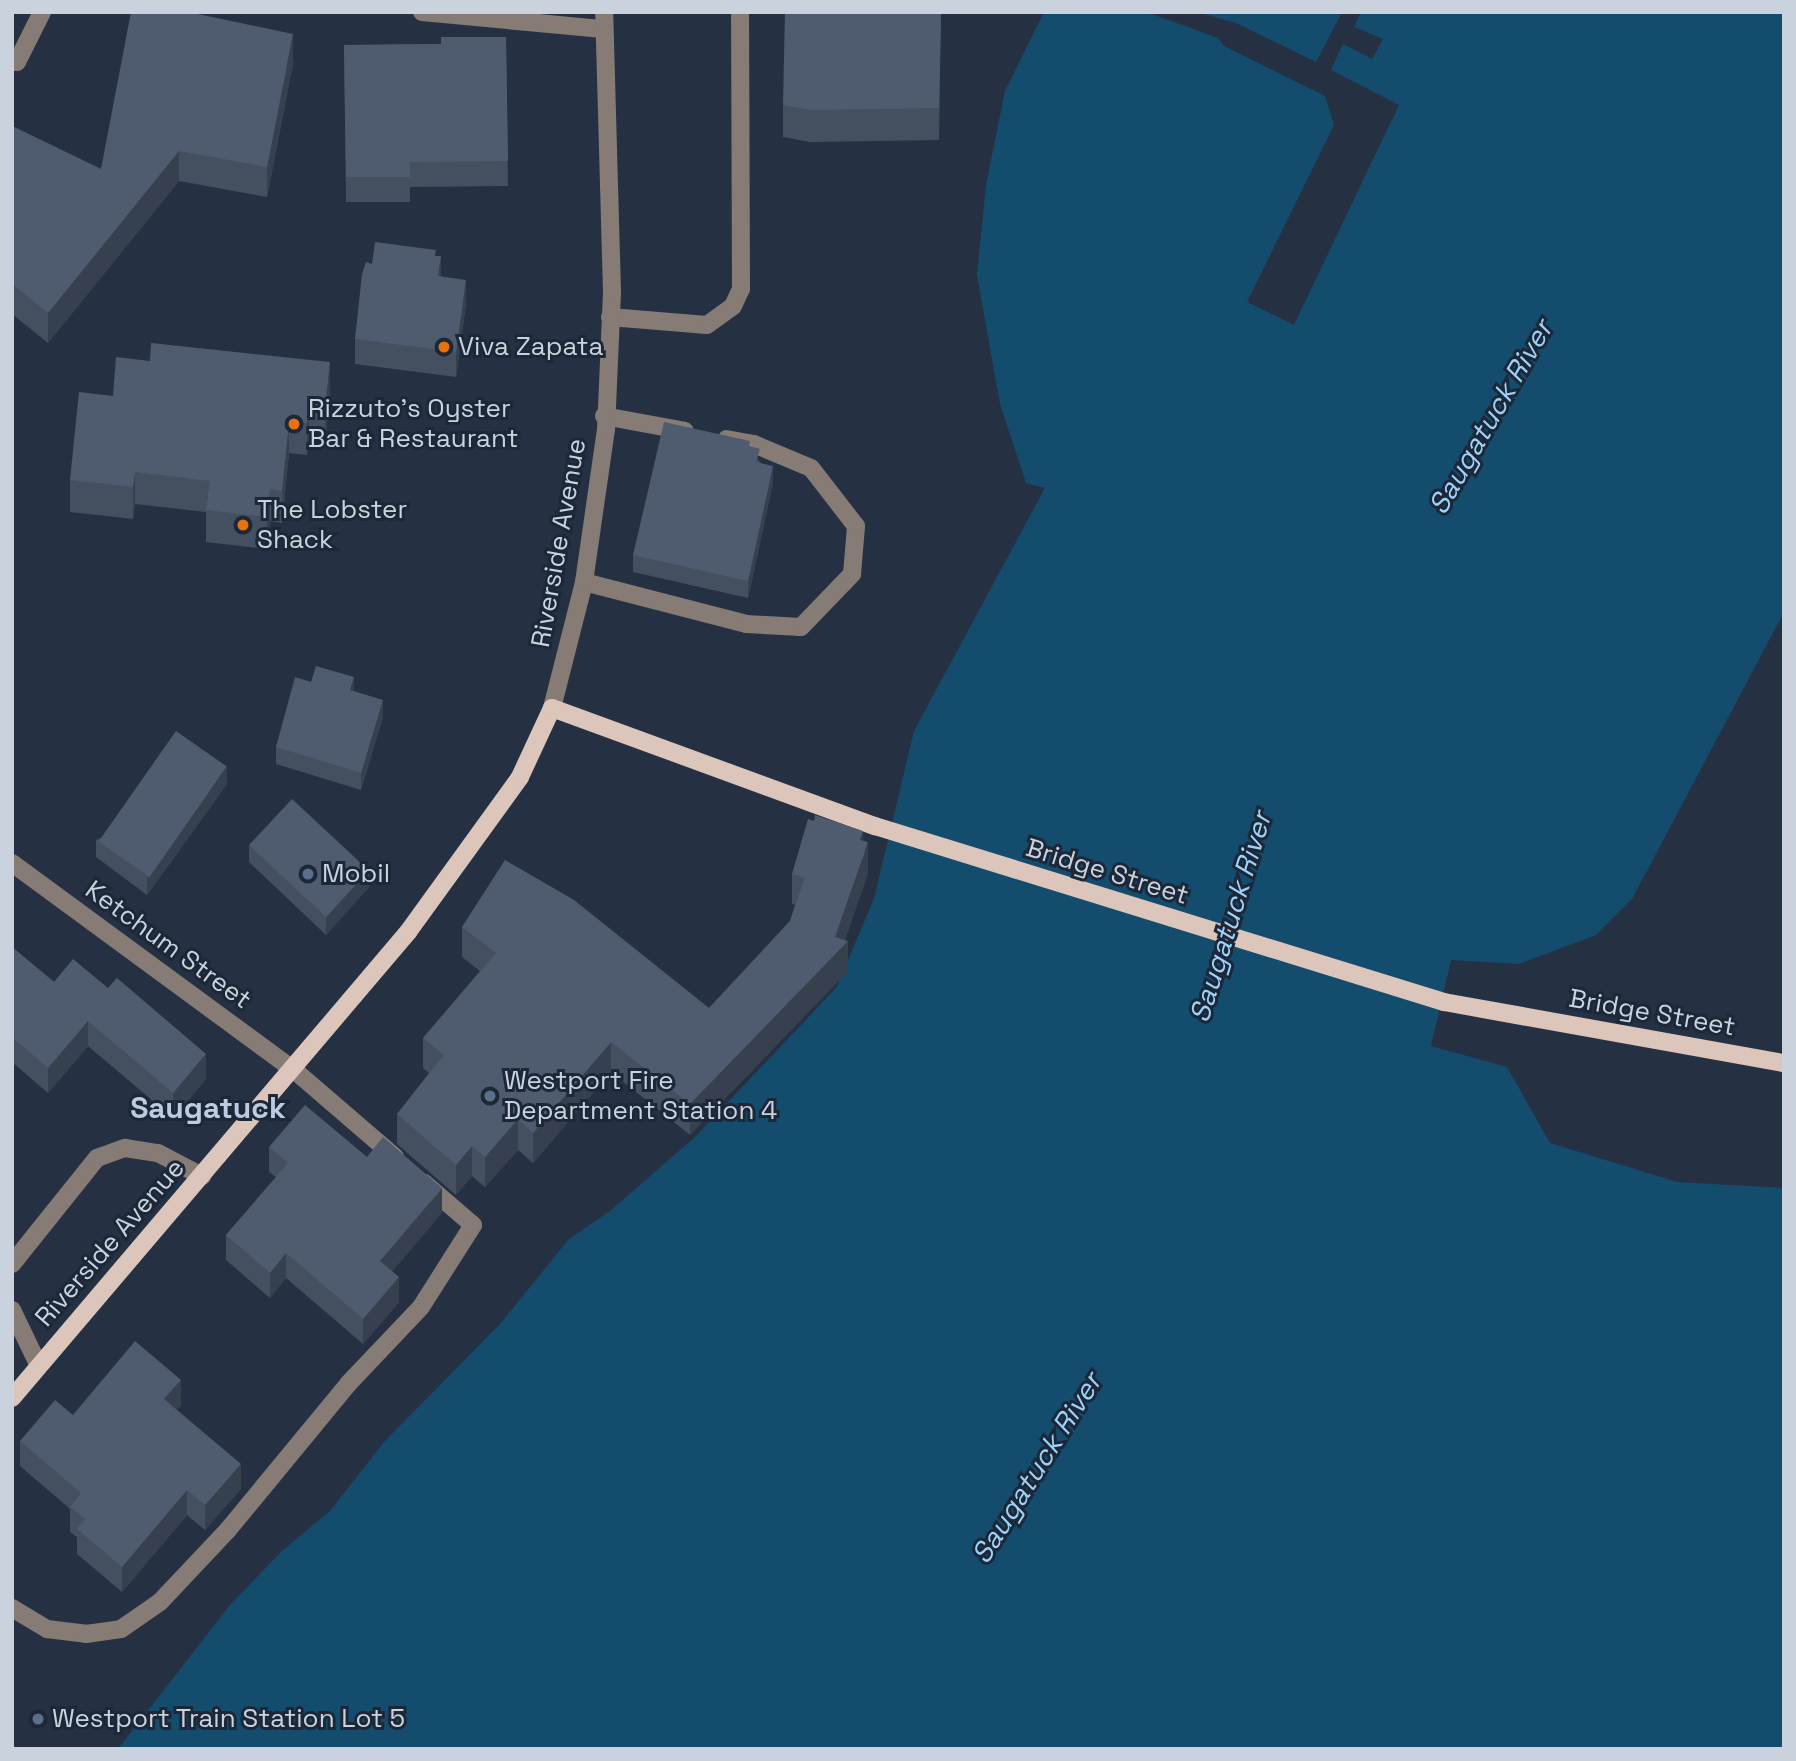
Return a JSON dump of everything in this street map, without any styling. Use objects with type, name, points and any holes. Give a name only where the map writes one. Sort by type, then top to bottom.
[{"type":"main road","name":"Bridge Street","points":[[552,708],[876,827],[1444,1002],[1784,1063]]},
{"type":"main road","name":"Riverside Avenue","points":[[12,1398],[294,1070],[467,855],[520,777],[552,708]]},
{"type":"street","points":[[12,60],[17,62],[42,12]]},
{"type":"street","points":[[422,12],[603,20]]},
{"type":"street","points":[[610,317],[707,325],[733,306],[741,289],[740,12]]},
{"type":"street","name":"Riverside Avenue","points":[[552,708],[584,582],[604,416],[610,317],[603,20]]},
{"type":"street","points":[[584,582],[746,625],[801,627],[852,574],[856,526],[811,468],[754,444],[604,416]]},
{"type":"street","name":"Ketchum Street","points":[[12,863],[294,1070],[473,1225],[421,1307],[348,1384],[227,1531],[160,1602],[121,1629],[86,1634],[47,1629],[12,1608]]},
{"type":"street","points":[[12,1264],[97,1158],[125,1148],[158,1153],[202,1176]]},
{"type":"street","points":[[12,1310],[39,1366]]},
{"type":"water","name":"Saugatuck River","points":[[1044,12],[1784,12],[1784,612],[1632,899],[1596,935],[1519,964],[1451,960],[1431,1046],[1507,1067],[1550,1143],[1677,1182],[1784,1188],[1784,1749],[118,1749],[230,1605],[282,1551],[330,1511],[384,1442],[500,1324],[569,1239],[610,1211],[694,1138],[836,988],[874,899],[914,731],[1045,488],[1026,483],[1000,404],[977,275],[986,185],[1005,91]]},
{"type":"pier","points":[[1146,12],[1197,12],[1236,23],[1316,62],[1342,12],[1361,12],[1354,27],[1383,39],[1372,59],[1343,44],[1331,70],[1399,105],[1294,325],[1247,302],[1334,125],[1325,96],[1224,46],[1218,38]]},
{"type":"building","points":[[131,12],[188,12],[293,34],[267,167],[179,151],[48,313],[12,284],[12,126],[101,169]]},
{"type":"building","points":[[785,12],[941,12],[939,108],[810,110],[783,105]]},
{"type":"building","points":[[441,37],[506,37],[508,161],[410,162],[410,177],[346,177],[344,45],[441,44]]},
{"type":"building","points":[[375,242],[436,250],[435,256],[441,256],[438,276],[466,280],[456,352],[355,339],[362,274],[366,262],[372,264]]},
{"type":"building","points":[[151,343],[330,362],[325,410],[309,408],[307,423],[289,421],[282,491],[270,489],[267,517],[206,510],[210,481],[135,472],[133,487],[70,480],[79,392],[113,396],[116,357],[150,361]]},
{"type":"building","points":[[664,422],[750,441],[749,446],[760,449],[756,462],[773,466],[748,581],[633,555]]},
{"type":"building","points":[[316,666],[354,677],[350,690],[383,700],[361,773],[276,747],[295,677],[311,682]]},
{"type":"building","points":[[176,731],[227,767],[149,877],[99,842]]},
{"type":"building","points":[[292,799],[369,871],[326,917],[249,845]]},
{"type":"building","points":[[815,815],[863,831],[860,840],[868,842],[835,937],[848,941],[690,1104],[611,1042],[533,1133],[518,1119],[485,1157],[472,1146],[456,1165],[397,1114],[444,1055],[423,1038],[496,953],[462,927],[505,860],[574,900],[709,1008],[790,921],[805,878],[792,874],[808,819],[814,821]]},
{"type":"building","points":[[12,947],[54,982],[73,959],[108,988],[117,978],[206,1054],[173,1093],[88,1021],[48,1068],[12,1037]]},
{"type":"building","points":[[305,1105],[367,1157],[383,1137],[442,1188],[380,1261],[399,1277],[363,1319],[286,1253],[270,1273],[226,1235],[288,1163],[269,1147]]},
{"type":"building","points":[[135,1341],[181,1380],[164,1399],[241,1464],[205,1505],[187,1490],[122,1567],[77,1529],[85,1519],[70,1507],[81,1493],[20,1441],[55,1400],[73,1415]]},
{"type":"place","name":"Viva Zapata","points":[[444,347]]},
{"type":"place","name":"Rizzuto's Oyster Bar & Restaurant","points":[[294,424]]},
{"type":"place","name":"The Lobster Shack","points":[[243,525]]},
{"type":"place","name":"Mobil","points":[[308,874]]},
{"type":"place","name":"Westport Fire Department Station 4","points":[[490,1096]]},
{"type":"place","name":"Westport Train Station Lot 5","points":[[38,1719]]},
{"type":"district","name":"Saugatuck","points":[[208,1108]]}]
